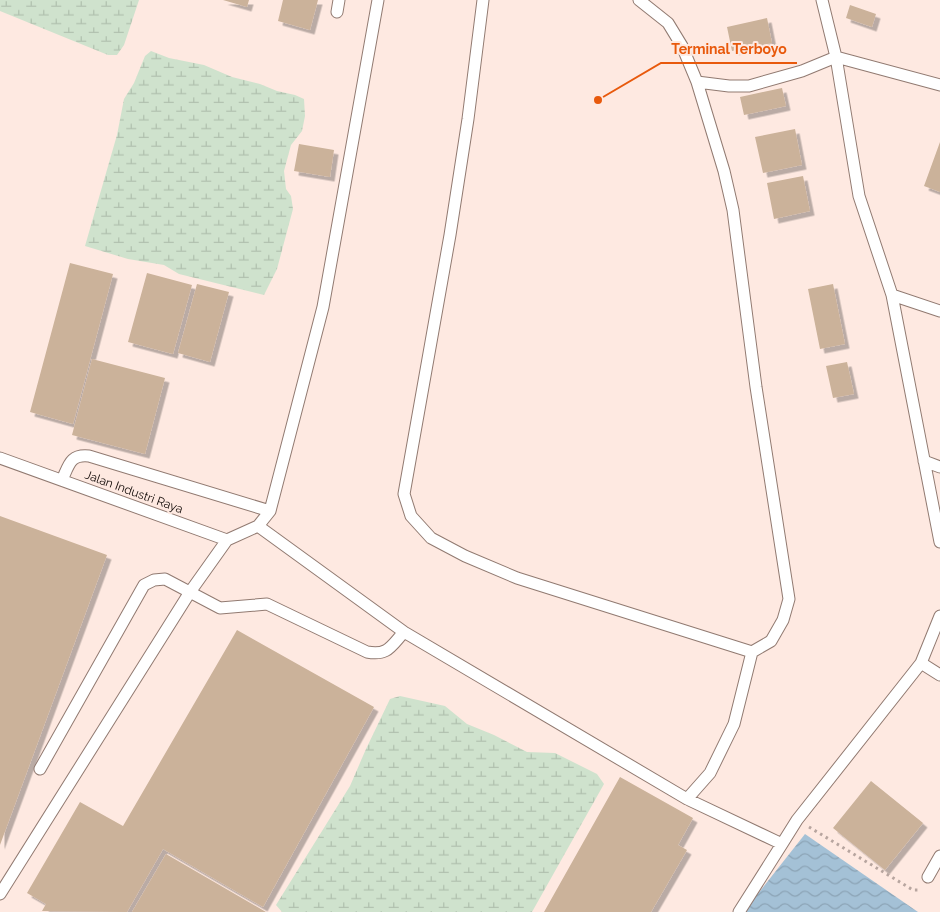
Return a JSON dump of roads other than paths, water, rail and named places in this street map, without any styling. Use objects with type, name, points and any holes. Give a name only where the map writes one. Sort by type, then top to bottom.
[{"type":"lane","points":[[337,12],[339,0]]},
{"type":"lane","points":[[0,894],[190,592],[227,540],[258,526],[270,511],[323,307],[378,0]]},
{"type":"lane","points":[[483,0],[468,119],[450,235],[404,494],[411,516],[431,538],[465,556],[517,578],[752,652]]},
{"type":"lane","points":[[639,0],[668,23],[682,46],[697,82],[724,171],[733,210],[756,387],[789,598],[783,620],[771,641],[752,652],[734,724],[710,773],[687,799]]},
{"type":"lane","points":[[822,0],[836,57],[858,196],[892,295],[940,542]]},
{"type":"lane","points":[[697,82],[729,86],[749,86],[802,72],[836,57],[940,85]]},
{"type":"lane","points":[[892,295],[940,311]]},
{"type":"lane","points":[[64,476],[72,459],[80,455],[89,456],[270,511]]},
{"type":"lane","name":"Jalan Industri Raya","points":[[0,458],[64,476],[227,540]]},
{"type":"lane","points":[[924,461],[940,466]]},
{"type":"lane","points":[[258,526],[404,632],[687,799],[782,844]]},
{"type":"lane","points":[[40,769],[144,585],[154,580],[165,579],[220,608],[267,604],[367,652],[378,654],[386,652],[404,632]]},
{"type":"lane","points":[[739,912],[797,820],[921,664],[940,616]]},
{"type":"lane","points":[[921,664],[940,675]]},
{"type":"lane","points":[[928,877],[940,856]]},
{"type":"water","points":[[805,834],[918,912],[746,912],[749,905]]},
{"type":"place","name":"Terminal Terboyo","points":[[598,100]]}]
